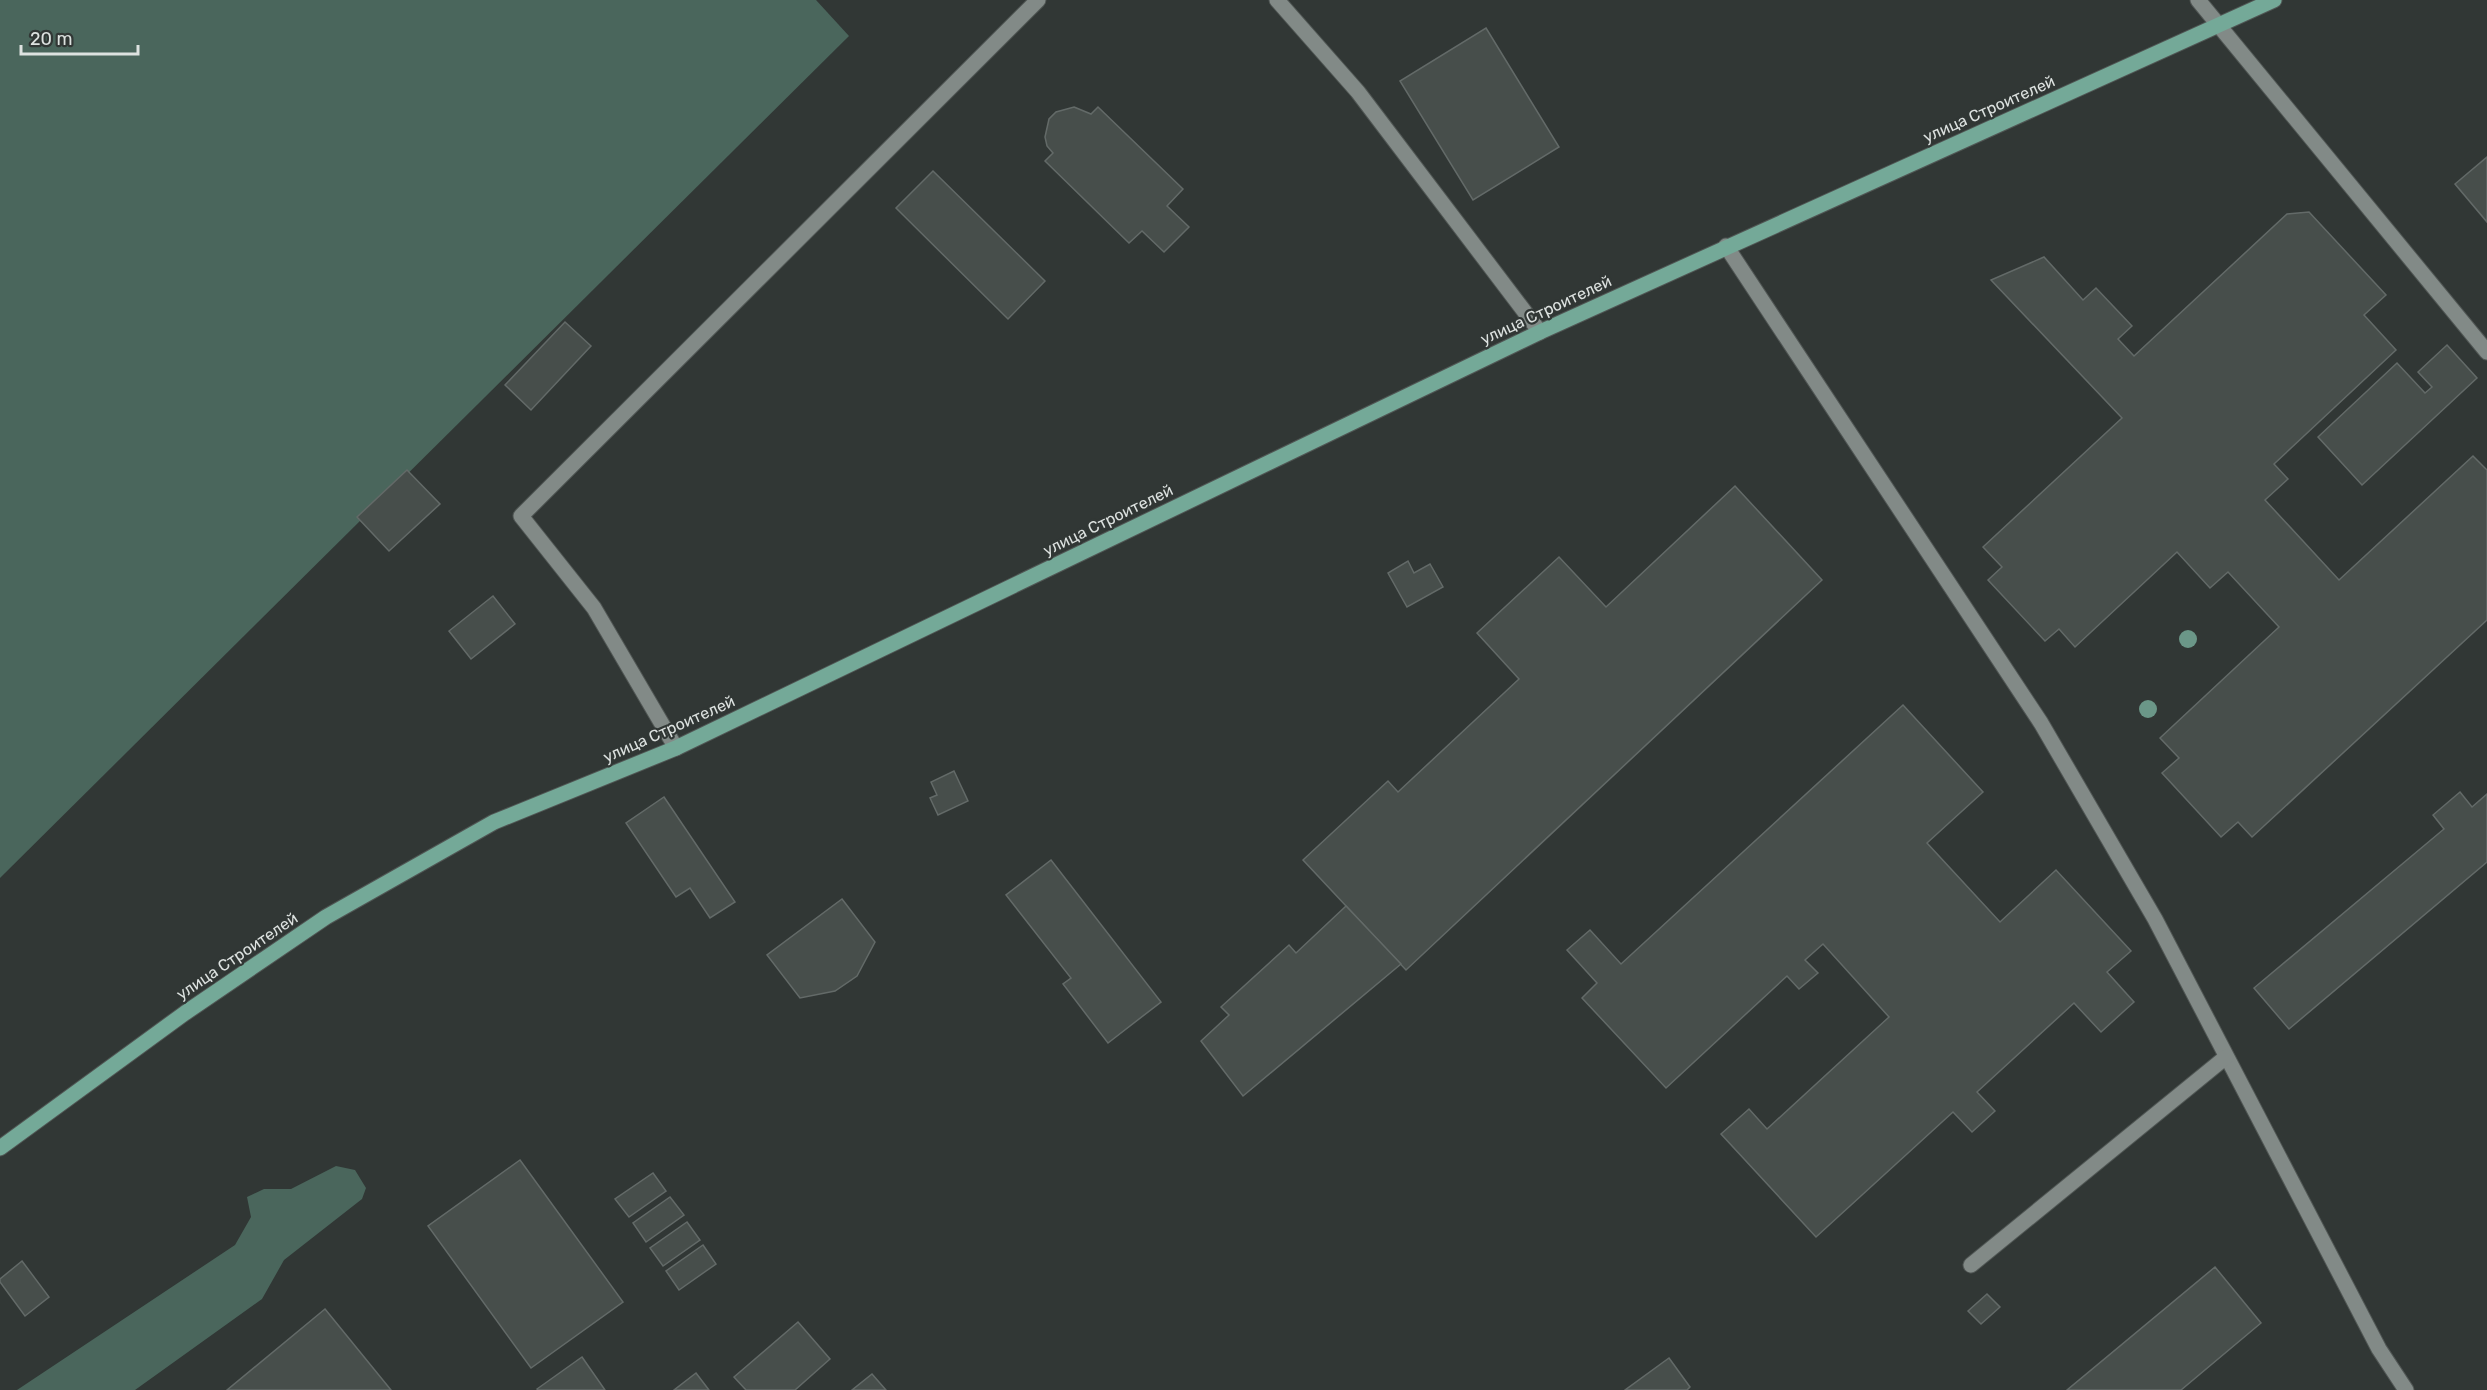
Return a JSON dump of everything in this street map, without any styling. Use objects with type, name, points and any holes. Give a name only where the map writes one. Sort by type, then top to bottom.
[{"type":"main road","name":"улица Строителей","points":[[0,1148],[185,1013],[326,917],[494,822],[676,748],[1540,332],[2274,0]]},
{"type":"street","points":[[676,748],[594,608],[521,516],[1038,0]]},
{"type":"street","points":[[1277,0],[1358,92],[1540,332]]},
{"type":"street","points":[[2198,0],[2217,26],[2287,106],[2487,352]]},
{"type":"street","points":[[1726,246],[2041,723],[2154,919],[2379,1349],[2406,1390]]},
{"type":"street","points":[[1971,1265],[2226,1057]]},
{"type":"green space","points":[[0,0],[816,0],[849,36],[0,878]]},
{"type":"green space","points":[[336,1166],[355,1170],[366,1188],[362,1199],[284,1260],[262,1299],[135,1390],[17,1390],[235,1245],[251,1217],[247,1197],[264,1189],[291,1189]]},
{"type":"building","points":[[1486,28],[1559,147],[1473,200],[1400,81]]},
{"type":"building","points":[[1074,107],[1091,114],[1098,107],[1183,189],[1167,206],[1189,227],[1164,252],[1142,231],[1129,243],[1045,161],[1053,153],[1047,146],[1045,137],[1049,119],[1056,112]]},
{"type":"building","points":[[2487,157],[2487,222],[2455,184]]},
{"type":"building","points":[[933,171],[1045,281],[1008,319],[896,208]]},
{"type":"building","points":[[2309,212],[2386,295],[2364,315],[2396,350],[2274,464],[2288,479],[2265,500],[2339,580],[2473,456],[2487,470],[2487,620],[2252,837],[2238,822],[2221,837],[2162,773],[2179,758],[2160,738],[2279,627],[2228,572],[2210,588],[2177,552],[2075,647],[2059,629],[2045,641],[1988,580],[2002,567],[1983,547],[2122,418],[1991,280],[2044,257],[2083,300],[2096,288],[2132,326],[2118,339],[2134,356],[2287,214]]},
{"type":"building","points":[[565,322],[591,346],[531,410],[505,385]]},
{"type":"building","points":[[2447,345],[2477,378],[2362,485],[2318,437],[2397,363],[2425,393],[2432,387],[2418,372]]},
{"type":"building","points":[[407,470],[440,504],[389,551],[357,517]]},
{"type":"building","points":[[1735,486],[1822,580],[1406,970],[1303,860],[1388,781],[1398,792],[1519,679],[1477,633],[1559,557],[1606,607]]},
{"type":"building","points":[[1408,561],[1414,573],[1430,564],[1443,587],[1407,607],[1388,573]]},
{"type":"building","points":[[493,596],[515,624],[471,659],[449,631]]},
{"type":"building","points":[[1903,705],[1983,792],[1927,843],[2000,922],[2056,870],[2131,951],[2107,972],[2134,1002],[2101,1032],[2074,1003],[1977,1092],[1995,1111],[1972,1132],[1953,1112],[1816,1237],[1721,1134],[1749,1109],[1767,1129],[1889,1017],[1823,944],[1805,960],[1818,973],[1799,989],[1787,976],[1666,1088],[1582,998],[1597,983],[1567,950],[1590,930],[1621,964]]},
{"type":"building","points":[[954,771],[968,801],[938,815],[930,798],[937,795],[931,782]]},
{"type":"building","points":[[2460,792],[2472,807],[2487,794],[2487,862],[2289,1029],[2254,988],[2444,829],[2433,815]]},
{"type":"building","points":[[664,797],[735,902],[710,918],[690,888],[676,897],[626,823]]},
{"type":"building","points":[[1051,860],[1161,1002],[1108,1043],[1063,984],[1071,978],[1006,895]]},
{"type":"building","points":[[842,899],[875,942],[857,976],[835,991],[800,998],[767,955]]},
{"type":"building","points":[[1346,906],[1401,964],[1243,1096],[1201,1041],[1229,1015],[1221,1007],[1289,945],[1296,953]]},
{"type":"building","points":[[520,1160],[623,1302],[531,1368],[428,1226]]},
{"type":"building","points":[[653,1173],[666,1191],[629,1217],[615,1199]]},
{"type":"building","points":[[670,1197],[684,1215],[646,1242],[633,1223]]},
{"type":"building","points":[[687,1222],[700,1240],[663,1266],[650,1248]]},
{"type":"building","points":[[703,1245],[716,1264],[679,1290],[666,1271]]},
{"type":"building","points":[[22,1261],[49,1297],[25,1316],[0,1282],[0,1279]]},
{"type":"building","points":[[2215,1267],[2261,1323],[2181,1390],[2067,1390]]},
{"type":"building","points":[[1987,1294],[2000,1307],[1981,1324],[1968,1311]]},
{"type":"building","points":[[325,1309],[391,1390],[227,1390]]},
{"type":"building","points":[[798,1322],[830,1359],[795,1390],[746,1390],[734,1377]]},
{"type":"building","points":[[582,1357],[605,1390],[537,1389]]},
{"type":"building","points":[[1669,1358],[1690,1387],[1687,1390],[1625,1390]]},
{"type":"building","points":[[696,1373],[709,1390],[674,1390]]},
{"type":"building","points":[[872,1374],[886,1390],[852,1390]]}]
